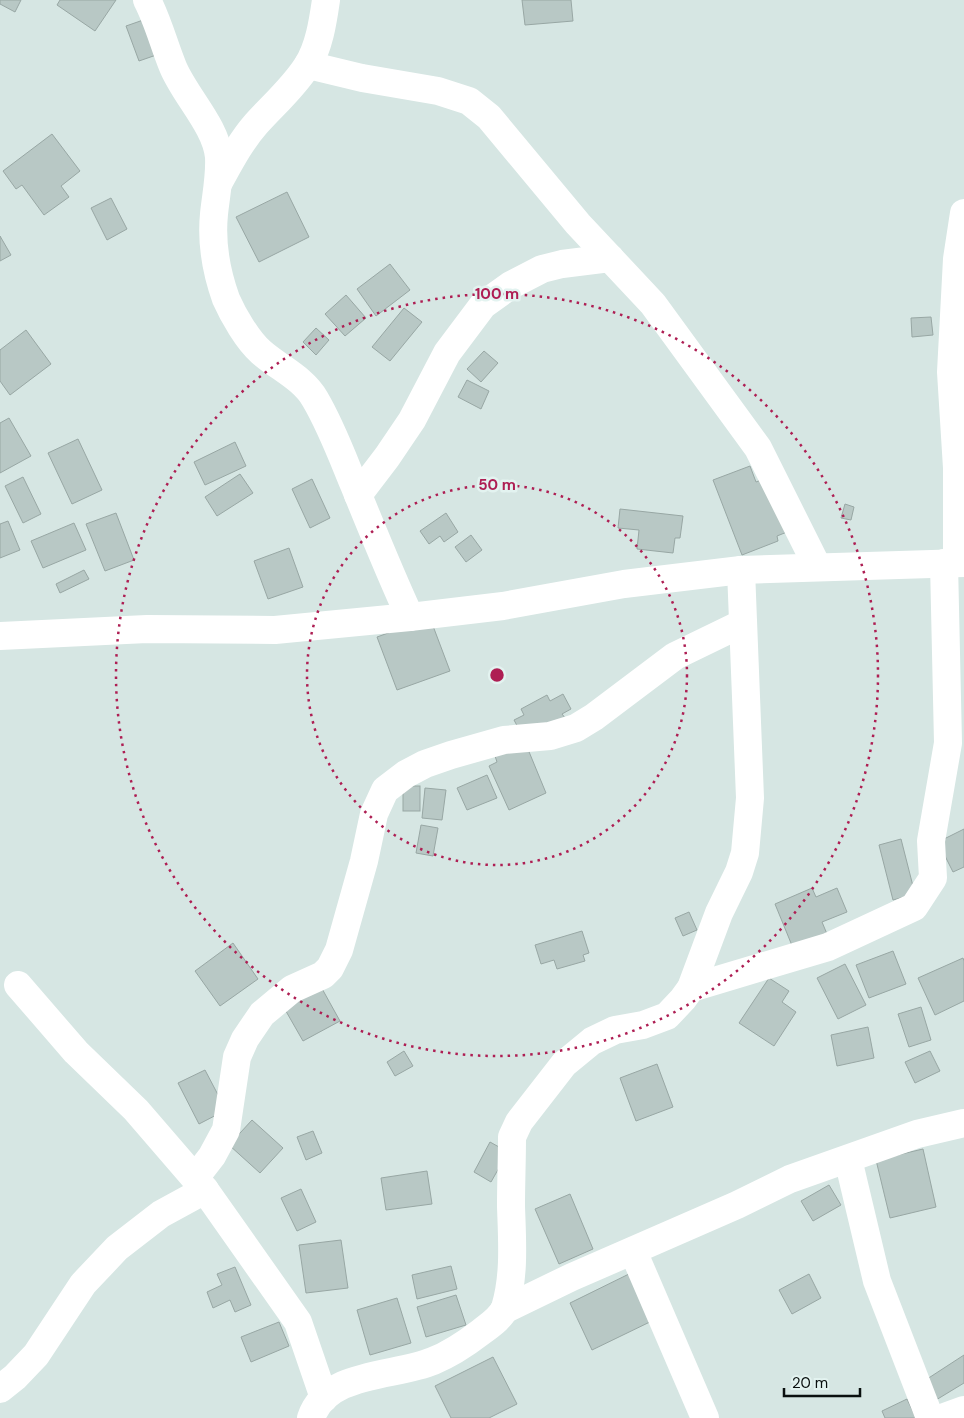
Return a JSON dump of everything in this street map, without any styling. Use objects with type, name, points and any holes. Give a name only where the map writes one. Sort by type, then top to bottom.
[{"type":"street","points":[[147,0],[154,13],[173,68],[212,136],[219,156],[212,246],[217,272],[227,301],[240,325],[259,351],[297,378],[314,398],[332,432],[410,617]]},
{"type":"street","points":[[218,183],[236,151],[255,126],[308,65],[322,28],[326,0]]},
{"type":"street","points":[[308,65],[362,78],[438,91],[469,101],[490,117],[578,224],[653,304],[758,448],[817,566]]},
{"type":"street","points":[[691,988],[828,947],[914,907],[933,878],[931,841],[948,743],[957,468],[951,372],[957,259],[964,213]]},
{"type":"street","points":[[358,495],[412,420],[447,353],[483,305],[511,285],[542,270],[562,264],[610,258]]},
{"type":"street","points":[[0,636],[147,629],[275,630],[503,606],[624,584],[741,570],[817,566],[955,563]]},
{"type":"street","points":[[317,1408],[342,1385],[361,1378],[433,1361],[474,1337],[495,1322],[504,1310],[511,1280],[512,1138],[519,1122],[564,1064],[592,1041],[615,1030],[643,1025],[667,1016],[691,988],[719,912],[739,872],[745,854],[750,798],[741,570]]},
{"type":"street","points":[[0,1389],[15,1377],[36,1355],[83,1284],[117,1248],[200,1184],[226,1130],[237,1057],[245,1039],[262,1014],[292,990],[322,975],[334,961],[339,950],[364,861],[374,814],[386,790],[406,774],[425,764],[452,755],[504,740],[550,736],[576,728],[594,717],[675,656],[743,622]]},
{"type":"street","points":[[18,986],[76,1052],[136,1110],[200,1184],[298,1322],[317,1408]]},
{"type":"street","points":[[504,1310],[572,1277],[737,1205],[790,1179],[917,1134],[964,1123]]},
{"type":"street","points":[[848,1159],[877,1281],[930,1418]]},
{"type":"street","points":[[633,1250],[705,1418]]},
{"type":"street","points":[[942,1418],[964,1410]]},
{"type":"building","points":[[0,0],[21,0],[15,12],[0,4]]},
{"type":"building","points":[[60,0],[116,0],[95,31],[57,5]]},
{"type":"building","points":[[522,0],[571,0],[573,21],[525,25]]},
{"type":"building","points":[[149,18],[162,53],[139,61],[126,26]]},
{"type":"building","points":[[52,134],[80,171],[61,186],[69,197],[44,215],[22,185],[16,189],[3,171]]},
{"type":"building","points":[[287,192],[309,237],[259,262],[236,217]]},
{"type":"building","points":[[111,198],[127,229],[107,240],[91,208]]},
{"type":"building","points":[[0,236],[11,255],[0,261]]},
{"type":"building","points":[[390,264],[410,290],[376,316],[357,289]]},
{"type":"building","points":[[346,295],[366,318],[345,336],[325,314]]},
{"type":"building","points":[[404,308],[422,322],[390,361],[372,347]]},
{"type":"building","points":[[931,317],[933,335],[912,337],[911,318]]},
{"type":"building","points":[[316,328],[329,340],[316,355],[303,342]]},
{"type":"building","points":[[26,330],[51,364],[10,395],[0,381],[0,350]]},
{"type":"building","points":[[484,351],[498,363],[481,382],[467,369]]},
{"type":"building","points":[[467,380],[489,391],[481,409],[458,397]]},
{"type":"building","points":[[9,418],[31,456],[0,473],[0,423]]},
{"type":"building","points":[[78,439],[102,490],[72,504],[48,453]]},
{"type":"building","points":[[235,442],[246,466],[205,485],[194,462]]},
{"type":"building","points":[[750,466],[756,482],[766,478],[787,532],[777,536],[778,541],[742,555],[713,480]]},
{"type":"building","points":[[240,474],[253,493],[217,516],[205,497]]},
{"type":"building","points":[[23,477],[41,514],[23,523],[5,486]]},
{"type":"building","points":[[312,479],[330,518],[310,528],[292,489]]},
{"type":"building","points":[[845,504],[854,507],[851,520],[841,518]]},
{"type":"building","points":[[620,509],[683,516],[680,538],[675,538],[673,553],[637,549],[639,530],[618,528]]},
{"type":"building","points":[[116,513],[134,560],[105,571],[86,524]]},
{"type":"building","points":[[446,513],[458,532],[444,542],[440,536],[429,544],[420,531]]},
{"type":"building","points":[[8,521],[20,550],[0,558],[0,524]]},
{"type":"building","points":[[74,523],[86,550],[43,568],[31,541]]},
{"type":"building","points":[[471,535],[482,550],[466,562],[455,547]]},
{"type":"building","points":[[289,548],[303,587],[268,599],[254,561]]},
{"type":"building","points":[[84,570],[89,579],[60,593],[56,584]]},
{"type":"building","points":[[430,618],[450,671],[397,690],[377,637]]},
{"type":"building","points":[[563,694],[571,709],[562,714],[566,719],[522,735],[514,720],[524,715],[521,709],[547,695],[550,701]]},
{"type":"building","points":[[525,742],[546,793],[509,810],[489,766],[497,762],[495,756]]},
{"type":"building","points":[[487,775],[497,798],[467,810],[457,788]]},
{"type":"building","points":[[403,786],[420,786],[420,811],[403,811]]},
{"type":"building","points":[[425,788],[446,790],[442,820],[422,818]]},
{"type":"building","points":[[421,825],[438,828],[433,856],[416,853]]},
{"type":"building","points":[[964,829],[964,867],[953,872],[938,842]]},
{"type":"building","points":[[901,839],[915,894],[893,900],[879,845]]},
{"type":"building","points":[[812,888],[816,897],[837,888],[847,912],[822,922],[827,934],[793,948],[775,904]]},
{"type":"building","points":[[689,912],[697,930],[683,936],[675,918]]},
{"type":"building","points":[[582,931],[589,953],[583,955],[585,961],[557,969],[554,960],[541,964],[535,945]]},
{"type":"building","points":[[233,943],[258,979],[220,1006],[195,971]]},
{"type":"building","points":[[893,951],[906,984],[869,998],[856,965]]},
{"type":"building","points":[[963,958],[964,1001],[935,1015],[918,978]]},
{"type":"building","points":[[845,964],[866,1005],[838,1019],[817,978]]},
{"type":"building","points":[[769,978],[789,991],[782,1002],[796,1012],[774,1046],[739,1023]]},
{"type":"building","points":[[320,985],[340,1021],[303,1041],[283,1006]]},
{"type":"building","points":[[921,1007],[931,1040],[909,1047],[898,1014]]},
{"type":"building","points":[[868,1027],[874,1058],[837,1066],[831,1035]]},
{"type":"building","points":[[404,1051],[413,1066],[395,1076],[387,1062]]},
{"type":"building","points":[[930,1051],[940,1071],[915,1083],[905,1062]]},
{"type":"building","points":[[657,1064],[673,1107],[636,1121],[620,1078]]},
{"type":"building","points":[[205,1070],[226,1110],[199,1124],[178,1083]]},
{"type":"building","points":[[252,1120],[283,1148],[260,1173],[229,1145]]},
{"type":"building","points":[[313,1131],[322,1153],[306,1160],[297,1137]]},
{"type":"building","points":[[490,1142],[508,1152],[491,1182],[474,1172]]},
{"type":"building","points":[[923,1149],[936,1207],[890,1218],[876,1160]]},
{"type":"building","points":[[427,1171],[432,1204],[386,1210],[381,1178]]},
{"type":"building","points":[[829,1185],[841,1205],[813,1221],[801,1201]]},
{"type":"building","points":[[301,1189],[316,1222],[297,1231],[281,1198]]},
{"type":"building","points":[[570,1194],[593,1249],[559,1264],[535,1209]]},
{"type":"building","points":[[341,1240],[348,1288],[306,1293],[299,1245]]},
{"type":"building","points":[[451,1266],[457,1289],[417,1299],[412,1275]]},
{"type":"building","points":[[235,1267],[251,1305],[235,1312],[230,1300],[213,1308],[207,1292],[222,1285],[217,1274]]},
{"type":"building","points":[[633,1272],[656,1319],[592,1350],[570,1303]]},
{"type":"building","points":[[809,1274],[821,1298],[792,1314],[779,1290]]},
{"type":"building","points":[[456,1295],[466,1325],[426,1337],[417,1307]]},
{"type":"building","points":[[397,1298],[411,1343],[370,1355],[357,1310]]},
{"type":"building","points":[[279,1322],[289,1346],[251,1362],[241,1337]]},
{"type":"building","points":[[964,1355],[964,1383],[936,1400],[924,1381]]},
{"type":"building","points":[[493,1357],[517,1404],[489,1418],[451,1418],[435,1386]]},
{"type":"building","points":[[907,1399],[916,1418],[885,1418],[882,1411]]}]
